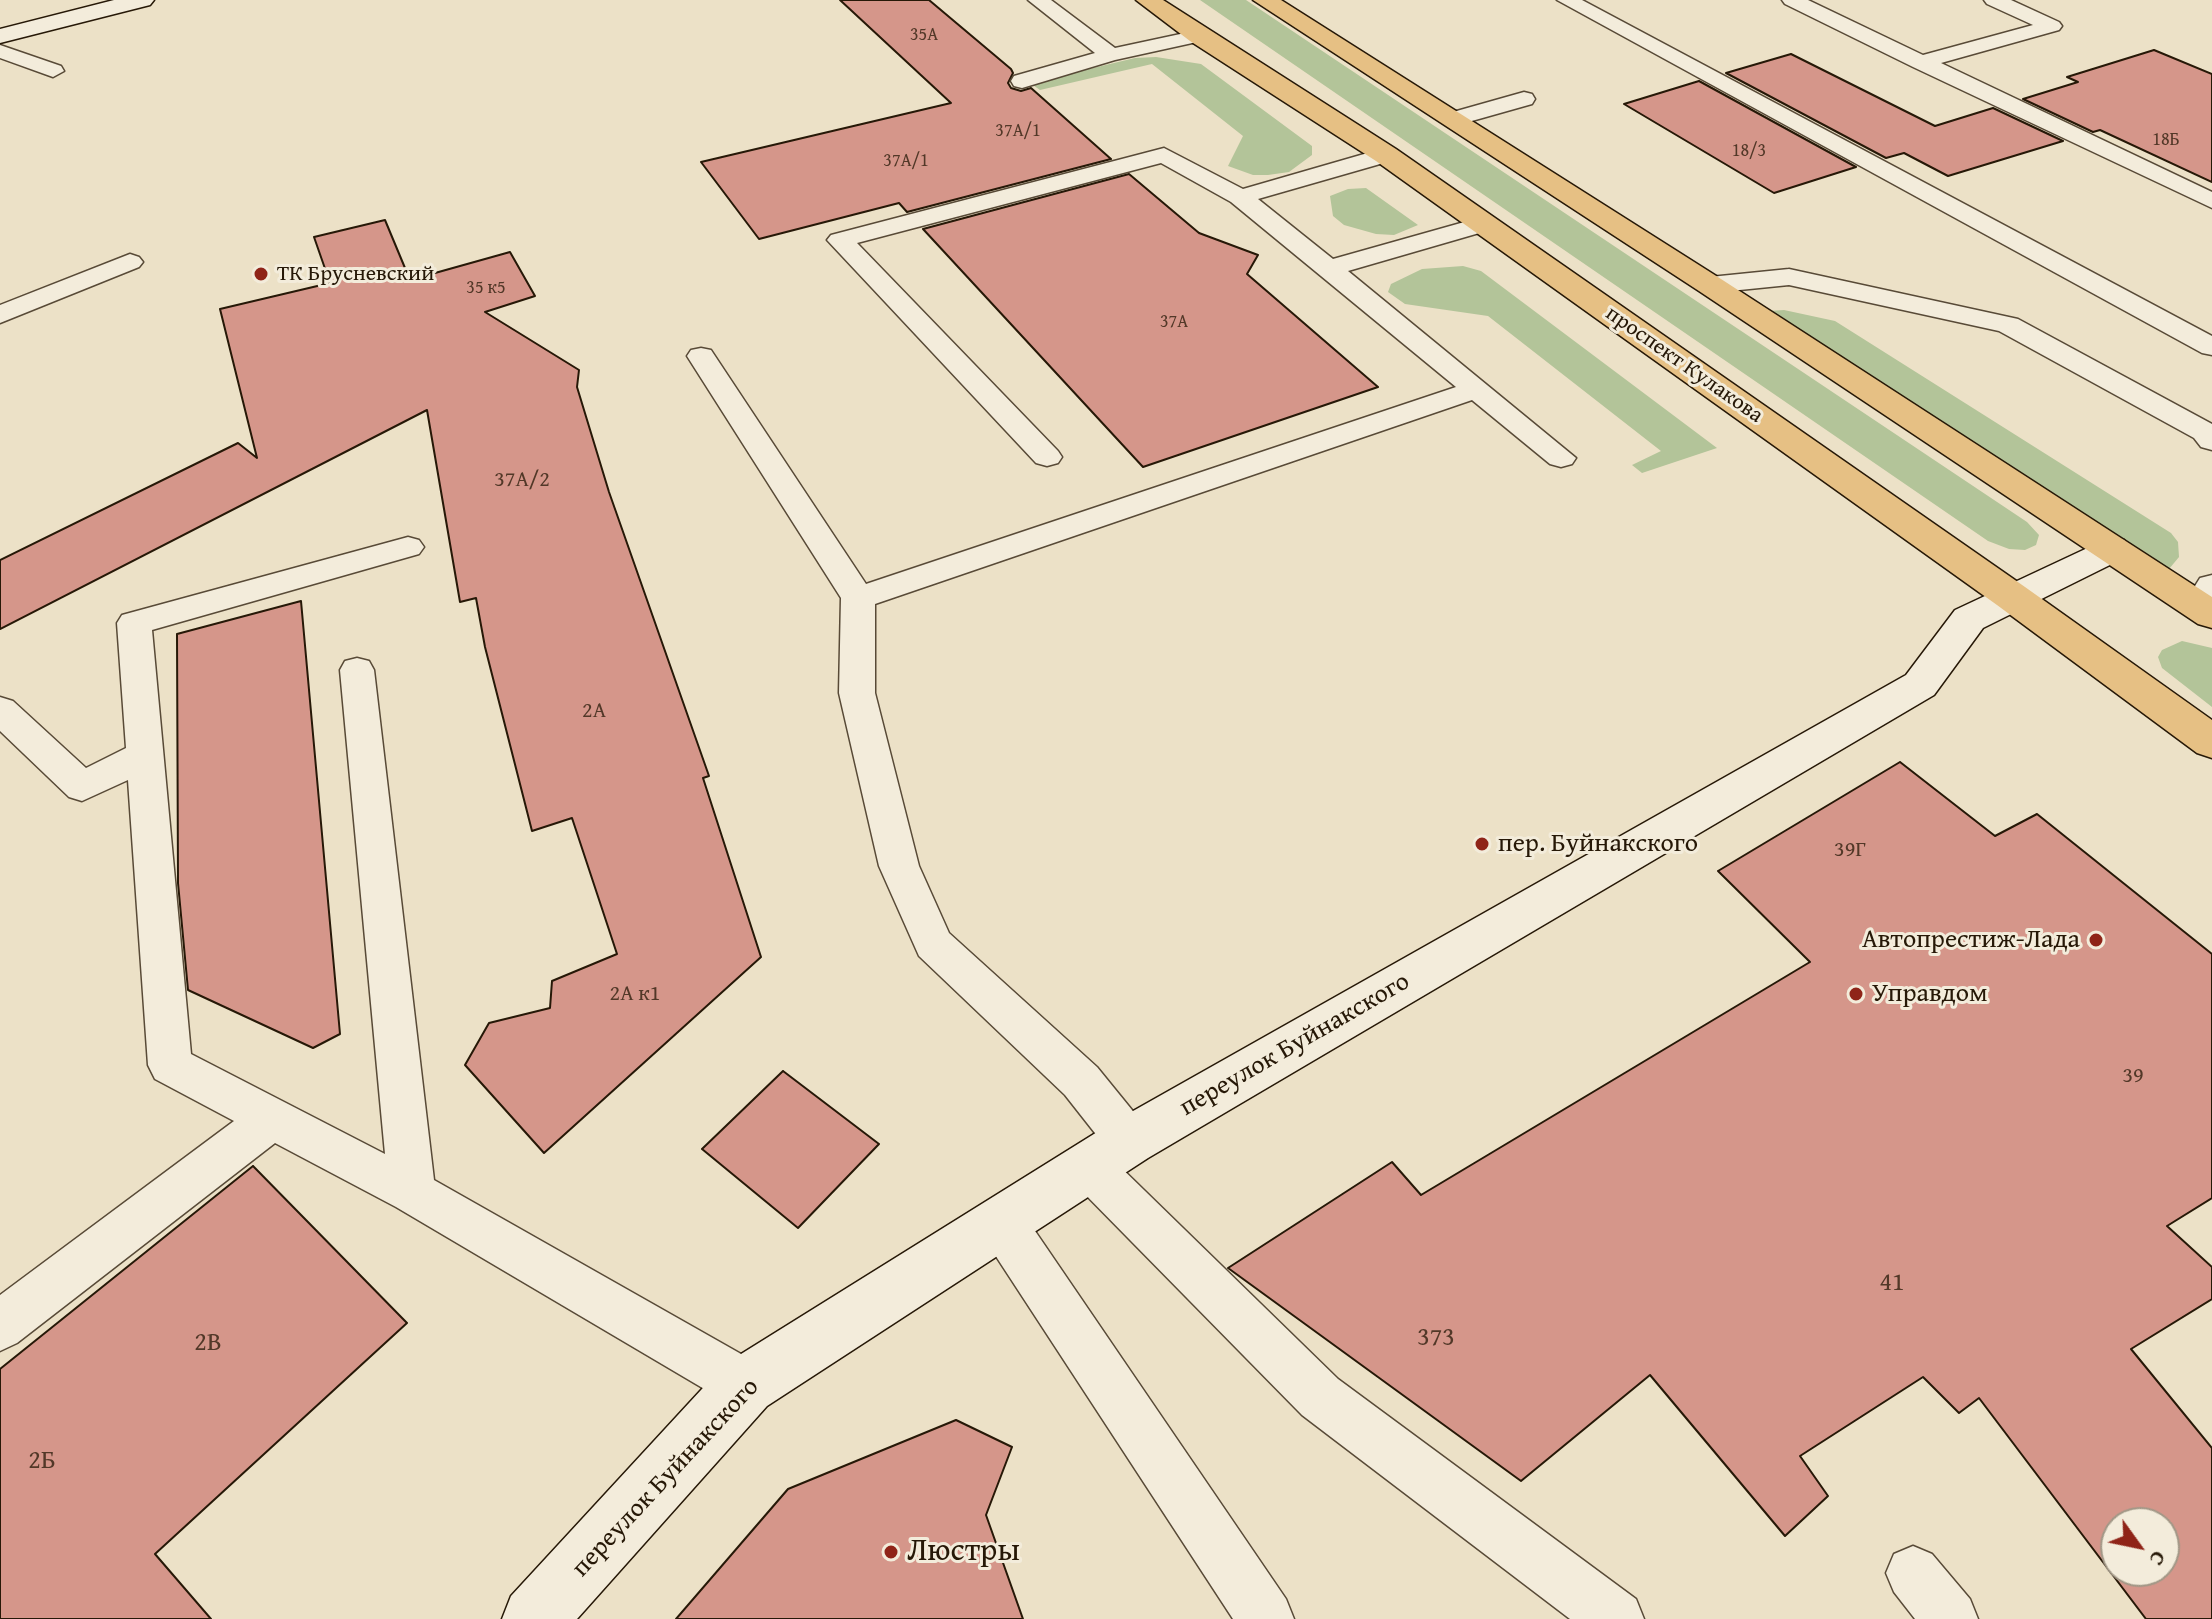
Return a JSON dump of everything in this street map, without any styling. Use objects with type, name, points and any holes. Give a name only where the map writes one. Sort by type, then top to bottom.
[{"type":"main road","name":"проспект Кулакова","points":[[1148,0],[1386,155],[2011,596],[2212,742]]},
{"type":"main road","points":[[1265,0],[1710,285],[2111,549],[2208,603]]},
{"type":"street","points":[[0,36],[142,0]]},
{"type":"street","name":"переулок Буйнакского","points":[[534,1619],[746,1385],[1110,1154],[1920,685],[1969,619],[2111,549]]},
{"type":"lane","points":[[1038,0],[1111,55]]},
{"type":"lane","points":[[1567,0],[2212,347]]},
{"type":"lane","points":[[1792,0],[2212,201]]},
{"type":"lane","points":[[1921,62],[2052,26],[1994,0]]},
{"type":"lane","points":[[1022,81],[1111,55],[1199,36]]},
{"type":"lane","points":[[0,51],[53,71]]},
{"type":"lane","points":[[1454,119],[1524,99]]},
{"type":"lane","points":[[1047,457],[840,240],[1164,155],[1240,197],[1561,458]]},
{"type":"lane","points":[[1240,197],[1386,155]]},
{"type":"lane","points":[[1328,269],[1484,224]]},
{"type":"lane","points":[[0,315],[130,262]]},
{"type":"lane","points":[[1710,285],[1789,277],[2008,325],[2204,432],[2212,441]]},
{"type":"lane","points":[[701,356],[858,598],[857,693],[899,866],[933,944],[1081,1081],[1110,1154],[1320,1397],[1616,1619]]},
{"type":"lane","points":[[858,598],[1477,389]]},
{"type":"lane","points":[[408,547],[134,623],[170,1065],[412,1192],[746,1385]]},
{"type":"lane","points":[[357,670],[412,1192]]},
{"type":"lane","points":[[0,710],[82,787],[145,755]]},
{"type":"lane","points":[[0,1326],[270,1120]]},
{"type":"lane","points":[[1001,1222],[1266,1619]]},
{"type":"lane","points":[[1913,1573],[1950,1619]]},
{"type":"green space","points":[[1200,0],[1246,0],[2027,522],[2039,535],[2036,545],[2025,550],[2009,549],[1988,541]]},
{"type":"green space","points":[[1156,57],[1201,64],[1312,146],[1312,155],[1289,172],[1268,175],[1253,175],[1228,166],[1243,136],[1152,64],[1040,90],[1030,83],[1135,58]]},
{"type":"green space","points":[[1366,188],[1418,225],[1394,235],[1376,234],[1344,225],[1333,216],[1330,196],[1348,189]]},
{"type":"green space","points":[[1463,266],[1481,271],[1717,448],[1642,473],[1632,465],[1661,451],[1488,316],[1405,304],[1388,292],[1391,284],[1422,269]]},
{"type":"green space","points":[[1784,310],[1835,321],[2171,533],[2178,542],[2179,557],[2169,569],[1768,311]]},
{"type":"green space","points":[[2182,641],[2212,648],[2212,707],[2162,668],[2158,657],[2162,650]]},
{"type":"building","points":[[840,0],[929,0],[1011,69],[1013,73],[1008,83],[1011,88],[1021,91],[1031,88],[1111,159],[907,212],[899,203],[759,239],[701,162],[951,103]]},
{"type":"building","points":[[2154,50],[2212,74],[2212,182],[2100,130],[2093,132],[2023,99],[2078,82],[2067,77]]},
{"type":"building","points":[[1791,54],[1935,126],[1993,108],[2063,141],[1948,176],[1904,153],[1886,158],[1726,73]]},
{"type":"building","points":[[1699,81],[1856,167],[1774,193],[1624,104]]},
{"type":"building","points":[[1129,174],[1199,233],[1258,255],[1247,274],[1378,387],[1143,467],[923,229]]},
{"type":"building","points":[[385,220],[410,280],[510,252],[535,296],[485,312],[579,370],[577,387],[609,492],[709,776],[703,778],[761,957],[544,1153],[465,1065],[489,1023],[550,1008],[552,981],[617,954],[572,818],[532,831],[485,647],[476,598],[460,602],[427,410],[0,629],[0,560],[238,443],[257,458],[220,309],[330,283],[314,237]]},
{"type":"building","points":[[301,601],[340,1034],[313,1048],[188,990],[178,883],[177,634]]},
{"type":"building","points":[[1900,762],[1995,836],[2037,814],[2212,954],[2212,1198],[2167,1226],[2212,1267],[2212,1299],[2131,1349],[2212,1448],[2212,1619],[2146,1619],[2122,1587],[2180,1587],[2180,1507],[2100,1507],[2100,1558],[1979,1398],[1959,1413],[1923,1377],[1800,1456],[1828,1496],[1785,1536],[1650,1375],[1521,1481],[1228,1268],[1392,1162],[1421,1195],[1810,962],[1718,871]]},
{"type":"building","points":[[783,1071],[879,1144],[798,1228],[702,1149]]},
{"type":"building","points":[[253,1166],[407,1323],[155,1554],[211,1619],[0,1619],[0,1369]]},
{"type":"building","points":[[956,1420],[1012,1447],[986,1515],[1023,1619],[676,1619],[788,1489]]},
{"type":"place","name":"ТК Брусневский","points":[[261,274]]},
{"type":"place","name":"пер. Буйнакского","points":[[1482,844]]},
{"type":"place","name":"Автопрестиж-Лада","points":[[2096,940]]},
{"type":"place","name":"Управдом","points":[[1856,994]]},
{"type":"place","name":"Люстры","points":[[891,1552]]}]
